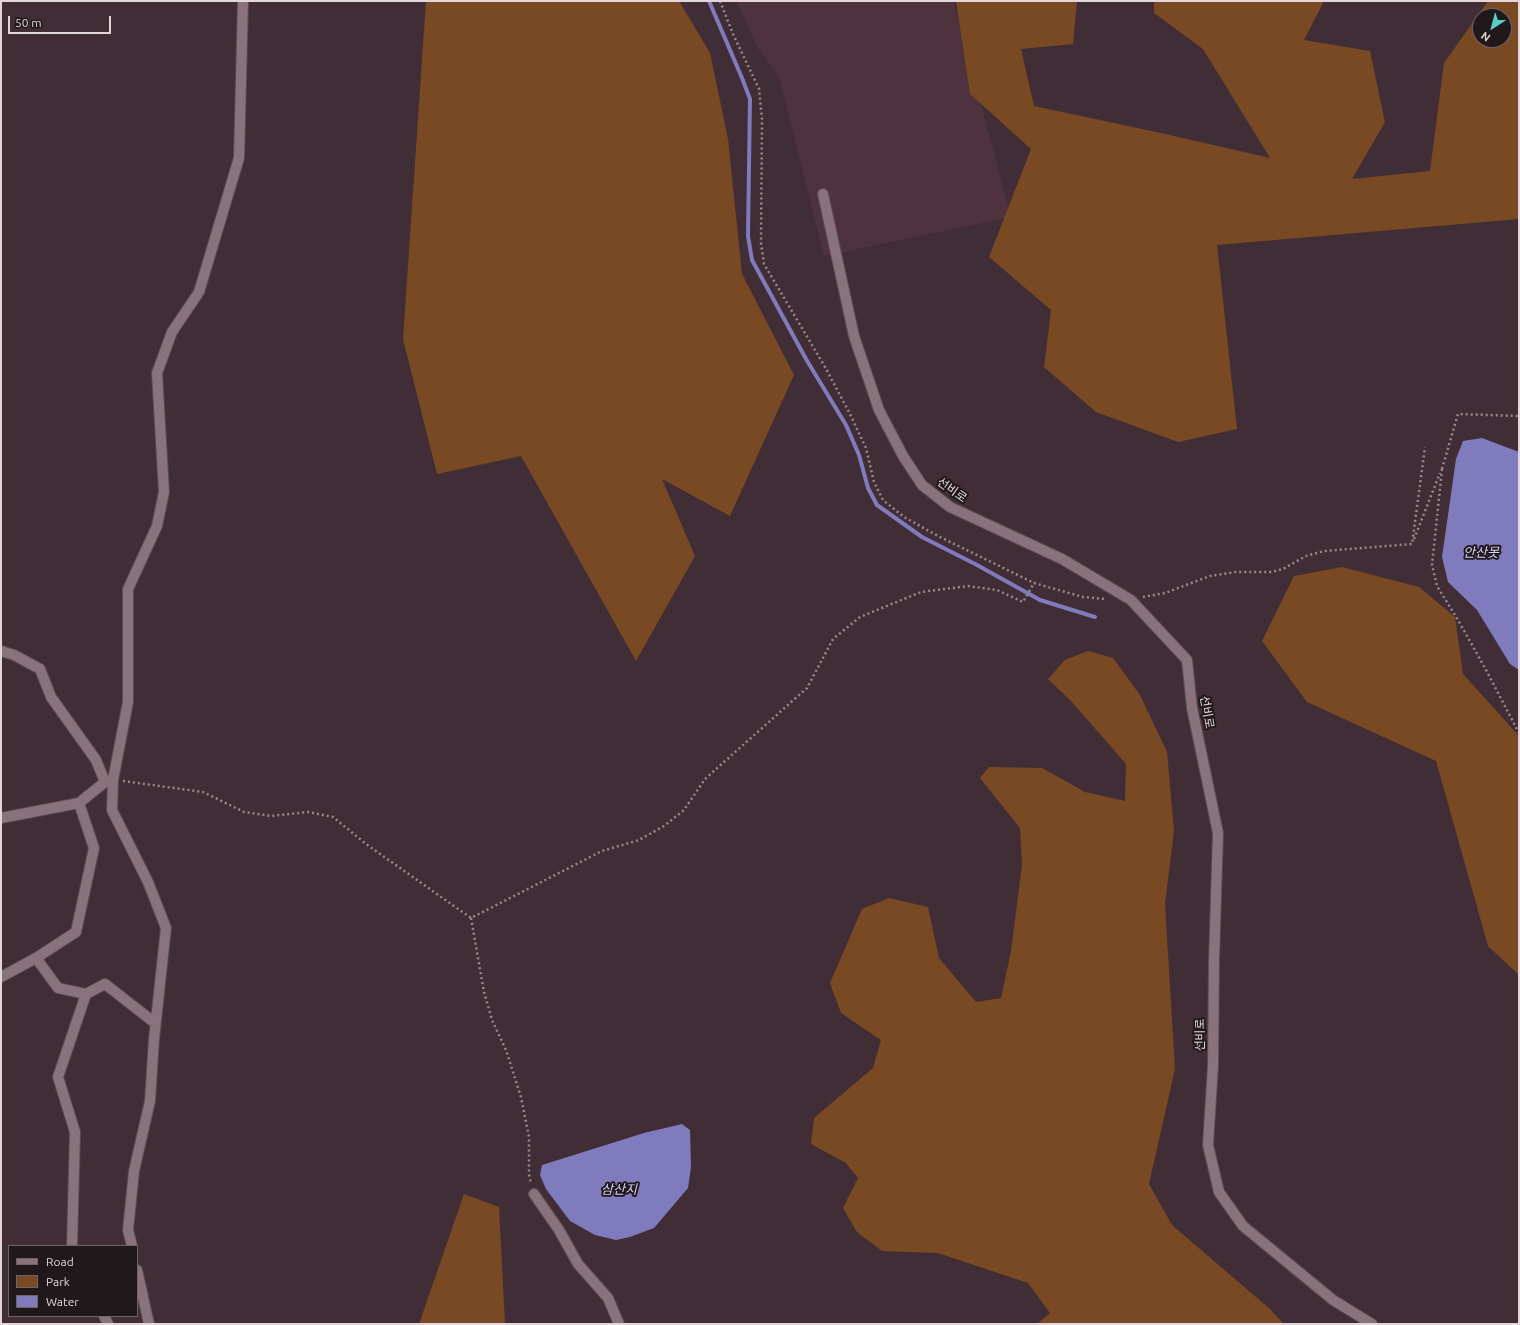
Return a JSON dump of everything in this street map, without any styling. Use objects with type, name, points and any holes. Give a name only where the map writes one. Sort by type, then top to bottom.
[{"type":"street","points":[[132,1245],[128,1230],[133,1178],[150,1101],[156,1023],[166,928],[148,882],[112,810],[113,780],[128,702],[128,589],[157,526],[164,492],[157,373],[172,332],[199,292],[239,158],[243,1]]},
{"type":"street","name":"선비로","points":[[823,194],[854,336],[879,410],[903,456],[922,484],[950,507],[1062,559],[1131,600],[1187,660],[1192,708],[1218,833],[1214,961],[1213,1065],[1208,1145],[1219,1192],[1243,1226],[1333,1300],[1372,1324]]},
{"type":"street","points":[[1,651],[14,655],[40,669],[51,697],[96,760],[105,782],[79,803],[1,818]]},
{"type":"street","points":[[1,977],[36,958],[76,932],[94,848],[79,803]]},
{"type":"street","points":[[36,958],[58,988],[86,994],[105,984],[156,1023]]},
{"type":"street","points":[[72,1245],[75,1132],[58,1077],[86,994]]},
{"type":"street","points":[[534,1194],[559,1230],[578,1264],[608,1298],[619,1324]]},
{"type":"street","points":[[138,1274],[149,1324]]},
{"type":"path","points":[[720,1],[758,89],[762,119],[762,243],[764,264],[825,367],[849,412],[866,448],[874,482],[883,500],[904,517],[938,536],[1034,583],[1083,597],[1112,600],[1131,600],[1164,593],[1210,576],[1236,572],[1271,572],[1283,569],[1306,556],[1324,551],[1412,544]]},
{"type":"path","points":[[1412,544],[1442,468],[1458,414],[1519,416]]},
{"type":"path","points":[[1412,544],[1425,447]]},
{"type":"path","points":[[1442,468],[1432,565],[1437,586],[1481,661],[1519,733]]},
{"type":"path","points":[[471,918],[602,851],[639,840],[664,826],[684,810],[705,779],[807,688],[833,639],[860,617],[921,592],[968,586],[997,590],[1023,602],[1034,583]]},
{"type":"path","points":[[113,780],[203,792],[244,812],[271,816],[308,812],[333,817],[366,844],[471,918],[484,992],[492,1020],[506,1050],[521,1097],[529,1137],[529,1174],[534,1194]]},
{"type":"shaded area","points":[[736,1],[953,1],[1011,217],[824,256],[779,76],[759,50]]},
{"type":"green space","points":[[426,1],[679,1],[710,53],[728,139],[742,274],[794,375],[730,516],[662,479],[695,556],[636,661],[521,456],[437,474],[403,339]]},
{"type":"green space","points":[[956,1],[1077,1],[1073,44],[1021,49],[1034,106],[1270,158],[1203,49],[1154,13],[1154,1],[1324,1],[1304,40],[1370,51],[1385,122],[1352,179],[1430,171],[1444,63],[1472,24],[1472,48],[1512,48],[1512,8],[1483,8],[1488,1],[1519,1],[1519,219],[1217,245],[1237,429],[1178,442],[1096,412],[1044,367],[1051,310],[989,257],[1031,149],[970,94]]},
{"type":"green space","points":[[1342,567],[1419,587],[1455,617],[1463,674],[1519,736],[1519,975],[1488,946],[1436,761],[1307,702],[1262,641],[1294,576]]},
{"type":"green space","points":[[1088,651],[1113,658],[1140,695],[1167,752],[1174,831],[1165,904],[1175,1069],[1149,1184],[1172,1225],[1270,1309],[1284,1324],[1037,1324],[1050,1313],[1028,1283],[938,1253],[882,1251],[857,1232],[843,1208],[858,1178],[846,1163],[811,1144],[814,1118],[873,1068],[881,1040],[841,1013],[830,983],[862,909],[889,898],[928,907],[939,958],[976,1002],[1001,998],[1011,951],[1022,865],[1020,828],[980,778],[989,767],[1042,768],[1085,792],[1125,801],[1126,764],[1072,702],[1048,679],[1065,660]]},
{"type":"green space","points":[[464,1194],[499,1207],[505,1324],[419,1324]]},
{"type":"water","name":"안산못","points":[[1482,438],[1519,452],[1519,670],[1510,664],[1477,610],[1448,582],[1442,557],[1456,459],[1463,441]]},
{"type":"water","name":"삼산지","points":[[682,1124],[690,1130],[691,1167],[688,1188],[654,1228],[630,1237],[616,1240],[595,1235],[570,1221],[546,1189],[540,1175],[542,1165],[644,1133]]},
{"type":"waterway","points":[[709,1],[750,99],[748,236],[752,260],[806,359],[846,425],[859,455],[868,488],[877,505],[922,537],[977,565],[1040,600],[1095,617]]}]
